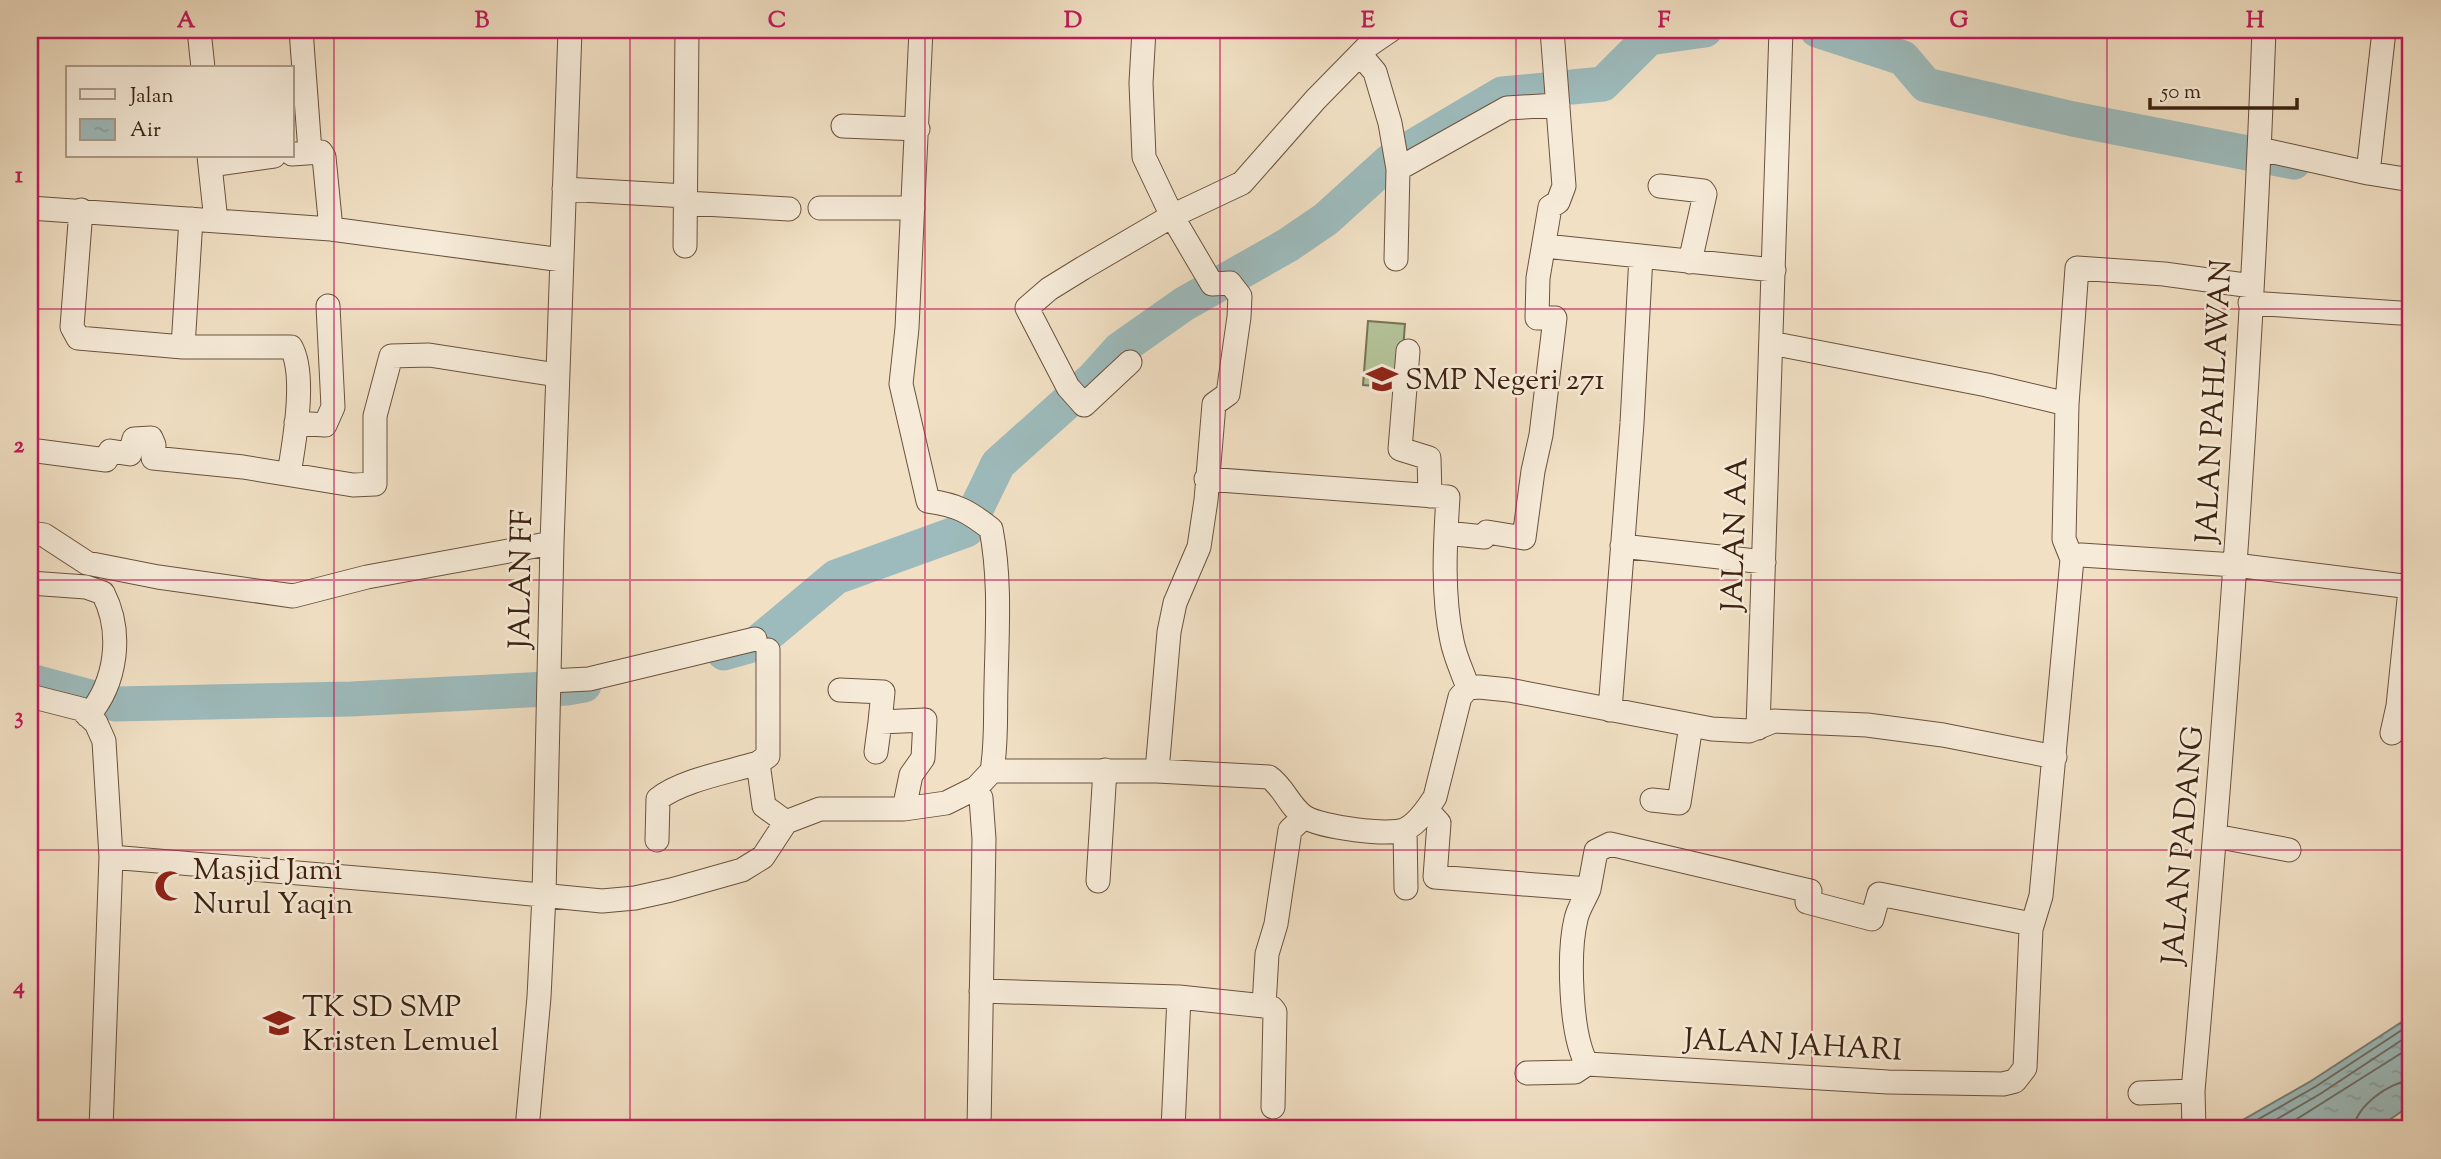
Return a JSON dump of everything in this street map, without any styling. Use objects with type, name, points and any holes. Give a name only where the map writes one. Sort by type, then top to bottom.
[{"type":"street","points":[[199,30],[203,66]]},
{"type":"street","points":[[301,30],[301,153],[321,152],[324,157],[331,229]]},
{"type":"street","name":"JALAN FF","points":[[527,1129],[539,997],[544,895],[557,376],[570,30]]},
{"type":"street","points":[[685,246],[687,30]]},
{"type":"street","points":[[111,857],[602,901],[635,898],[741,870],[763,857],[786,822],[820,809],[904,809],[946,803],[976,788],[992,771],[997,742],[996,554],[991,529],[966,510],[928,501],[901,384],[918,129],[921,30]]},
{"type":"street","points":[[1144,30],[1141,82],[1143,156],[1172,216],[1221,284],[1240,296],[1228,394],[1214,404],[1199,547],[1175,603],[1169,632],[1157,771]]},
{"type":"street","points":[[1130,362],[1084,405],[1068,387],[1027,308],[1049,289],[1172,216],[1242,183],[1316,99],[1360,54],[1391,30]]},
{"type":"street","points":[[1446,533],[1484,537],[1487,532],[1524,538],[1541,435],[1555,318],[1537,318],[1538,278],[1550,207],[1558,202],[1564,186],[1552,30]]},
{"type":"street","name":"JALAN PAHLAWAN","points":[[2072,559],[2081,555],[2235,565],[2264,30]]},
{"type":"street","points":[[2368,173],[2384,31]]},
{"type":"street","name":"JALAN AA","points":[[1758,729],[1781,33]]},
{"type":"street","points":[[1360,54],[1375,72],[1390,123],[1398,169],[1396,259]]},
{"type":"street","points":[[1398,169],[1507,108],[1558,105]]},
{"type":"street","points":[[843,126],[918,129]]},
{"type":"street","points":[[2259,157],[2411,180]]},
{"type":"street","points":[[216,221],[209,161],[248,158]]},
{"type":"street","points":[[1660,187],[1703,191],[1705,194],[1690,262]]},
{"type":"street","points":[[564,189],[789,209]]},
{"type":"street","points":[[30,208],[331,229],[562,260]]},
{"type":"street","points":[[820,208],[913,208]]},
{"type":"street","points":[[80,210],[72,327],[78,338],[183,347],[291,347],[298,360],[296,423],[290,468],[282,473]]},
{"type":"street","points":[[183,347],[191,219]]},
{"type":"street","points":[[1545,246],[1774,270]]},
{"type":"street","points":[[1610,710],[1632,423],[1641,256]]},
{"type":"street","points":[[992,771],[1157,771],[1269,777],[1304,817],[1325,825],[1387,832],[1405,830],[1427,810],[1435,797],[1460,697],[1468,688],[1479,687],[1509,690],[1690,725],[1749,731],[1774,721],[1867,725],[1943,735],[2055,757],[2072,559],[2064,539],[2067,404],[2077,268],[2164,274],[2251,295],[2400,313]]},
{"type":"street","points":[[296,423],[325,425],[333,407],[328,306]]},
{"type":"street","points":[[1771,343],[1861,359],[2067,404]]},
{"type":"street","points":[[1408,351],[1400,449],[1429,458],[1430,496]]},
{"type":"street","points":[[30,450],[106,460],[110,451],[130,454],[136,438],[151,438],[154,445],[153,457],[353,485],[375,484],[375,416],[391,356],[429,355],[557,376]]},
{"type":"street","points":[[1206,479],[1448,497],[1446,533],[1449,620],[1452,643],[1468,688]]},
{"type":"street","points":[[30,533],[44,535],[87,563],[158,577],[293,596],[367,577],[552,543]]},
{"type":"street","points":[[1622,545],[1764,562]]},
{"type":"street","points":[[2235,565],[2411,586]]},
{"type":"street","name":"JALAN PADANG","points":[[2194,1129],[2193,1091],[2235,565]]},
{"type":"street","points":[[2392,733],[2404,708],[2411,580]]},
{"type":"street","points":[[30,583],[86,587],[103,593],[110,606],[114,631],[114,660],[97,704],[96,723],[104,741],[111,857],[101,1129]]},
{"type":"street","points":[[548,689],[762,644],[768,756],[758,763],[683,785],[662,796],[658,799],[657,839]]},
{"type":"street","points":[[840,690],[883,692],[876,752]]},
{"type":"street","points":[[30,696],[81,709],[97,704]]},
{"type":"street","points":[[880,722],[925,720],[923,758],[911,775],[904,809]]},
{"type":"street","points":[[1651,800],[1679,803],[1690,725]]},
{"type":"street","name":"JALAN JAHARI","points":[[1587,1064],[1888,1082],[2003,1084],[2015,1081],[2025,1068],[2032,924],[2041,896],[2055,757]]},
{"type":"street","points":[[758,763],[764,806],[786,822]]},
{"type":"street","points":[[1098,881],[1105,770]]},
{"type":"street","points":[[976,788],[981,798],[984,839],[979,1129]]},
{"type":"street","points":[[1427,810],[1439,823],[1436,877],[1589,890]]},
{"type":"street","points":[[1264,1006],[1267,954],[1276,924],[1290,830],[1304,817]]},
{"type":"street","points":[[1405,830],[1406,888]]},
{"type":"street","points":[[2215,836],[2289,850]]},
{"type":"street","points":[[1527,1073],[1575,1072],[1587,1064],[1576,1034],[1572,979],[1576,917],[1589,890],[1596,851],[1610,844],[1810,891],[1807,902],[1872,919],[1879,894],[2032,924]]},
{"type":"street","points":[[981,991],[1179,997],[1272,1008],[1276,1012],[1273,1107]]},
{"type":"street","points":[[1173,1129],[1179,997]]},
{"type":"street","points":[[2140,1093],[2193,1091]]},
{"type":"green space","points":[[1368,321],[1405,324],[1400,388],[1363,385]]},
{"type":"water","points":[[2411,1016],[2411,1105],[2376,1129],[2227,1129],[2311,1081]]},
{"type":"waterway","points":[[1572,87],[1603,84],[1649,38],[1705,30]]},
{"type":"waterway","points":[[1817,30],[1903,58],[1926,85],[2073,119],[2294,162]]},
{"type":"waterway","points":[[1414,146],[1502,94],[1545,90]]},
{"type":"waterway","points":[[724,653],[756,644],[836,577],[966,530],[998,464],[1094,378],[1120,349],[1184,304],[1288,245],[1326,219],[1390,161]]},
{"type":"waterway","points":[[30,681],[116,704],[351,699],[584,685]]},
{"type":"place","name":"SMP Negeri 271","points":[[1382,379]]},
{"type":"place","name":"Masjid Jami Nurul Yaqin","points":[[170,886]]},
{"type":"place","name":"TK SD SMP Kristen Lemuel","points":[[279,1023]]}]
